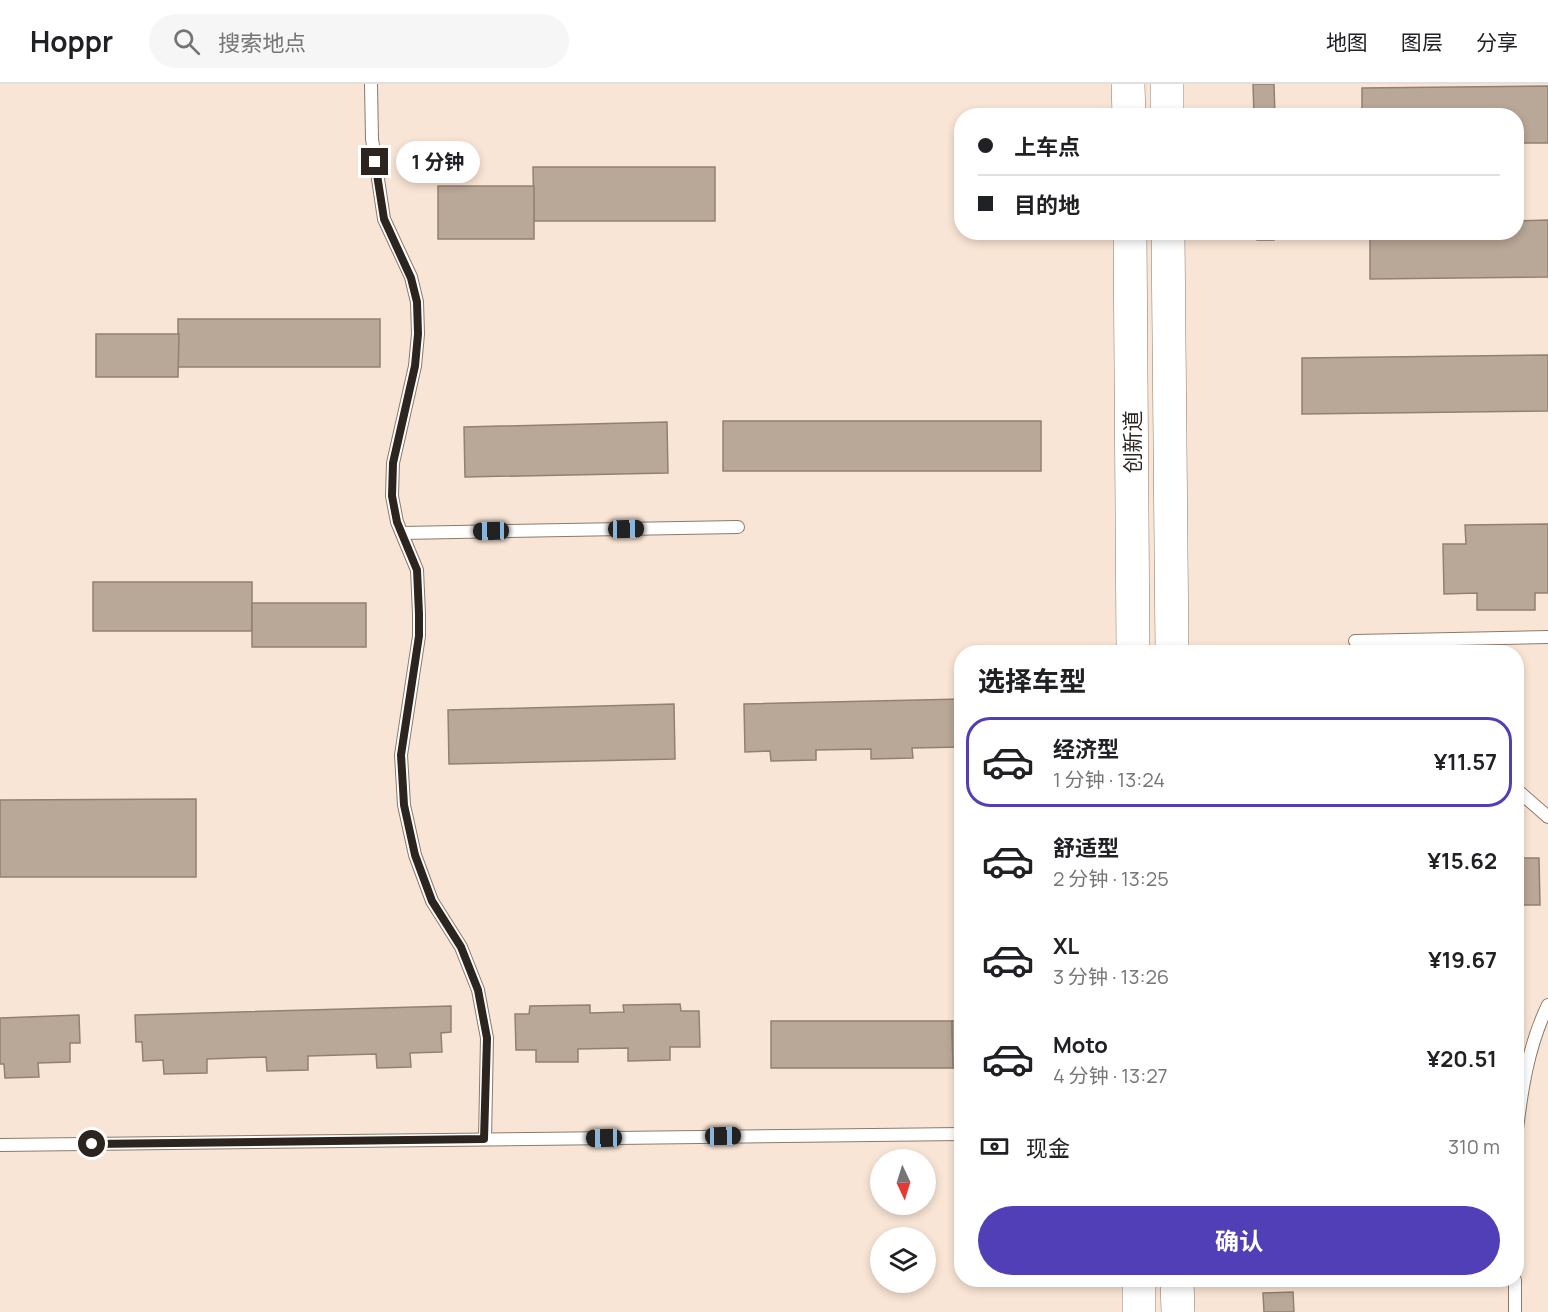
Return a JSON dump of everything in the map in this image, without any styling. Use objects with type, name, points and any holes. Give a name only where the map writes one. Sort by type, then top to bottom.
[{"type":"street","points":[[1128,84],[1129,108]]},
{"type":"street","points":[[1167,84],[1167,108]]},
{"type":"street","name":"创新道","points":[[1130,240],[1133,645]]},
{"type":"street","name":"创新道","points":[[1168,240],[1172,645]]},
{"type":"street","points":[[1139,1287],[1139,1312]]},
{"type":"street","points":[[1177,1287],[1178,1312]]},
{"type":"lane","points":[[371,84],[372,139],[384,219],[411,278],[417,302],[418,334],[415,366],[393,463],[392,496],[397,522],[417,570],[419,614],[419,636],[401,755],[404,805],[415,855],[432,901],[461,947],[478,990],[487,1038],[484,1139]]},
{"type":"lane","points":[[402,533],[738,527]]},
{"type":"lane","points":[[1360,645],[1355,641],[1548,637]]},
{"type":"lane","points":[[1524,796],[1548,818]]},
{"type":"lane","points":[[1524,1081],[1539,1024],[1548,1005]]},
{"type":"lane","points":[[0,1145],[954,1134]]},
{"type":"lane","points":[[1515,1287],[1515,1312]]},
{"type":"building","points":[[1253,84],[1274,84],[1275,108],[1254,108]]},
{"type":"building","points":[[1548,86],[1548,143],[1524,143],[1524,108],[1362,108],[1362,88]]},
{"type":"building","points":[[533,167],[715,167],[715,221],[534,221]]},
{"type":"building","points":[[438,186],[534,186],[534,239],[438,239]]},
{"type":"building","points":[[1548,220],[1548,277],[1370,279],[1370,240],[1524,240],[1524,221]]},
{"type":"building","points":[[178,319],[380,319],[380,367],[178,367]]},
{"type":"building","points":[[96,334],[179,334],[178,377],[96,377]]},
{"type":"building","points":[[1548,355],[1548,411],[1302,414],[1302,358]]},
{"type":"building","points":[[723,421],[1041,421],[1041,471],[723,471]]},
{"type":"building","points":[[667,422],[668,473],[465,477],[464,427]]},
{"type":"building","points":[[1548,524],[1548,593],[1535,593],[1535,610],[1477,610],[1477,593],[1444,594],[1443,544],[1466,544],[1465,525]]},
{"type":"building","points":[[93,582],[252,582],[252,631],[93,631]]},
{"type":"building","points":[[252,603],[366,603],[366,647],[252,647]]},
{"type":"building","points":[[954,699],[954,747],[912,748],[913,758],[871,759],[871,749],[816,750],[816,760],[771,761],[770,751],[745,752],[744,704]]},
{"type":"building","points":[[674,704],[675,759],[449,764],[448,710]]},
{"type":"building","points":[[196,799],[196,877],[0,877],[0,800]]},
{"type":"building","points":[[1524,858],[1539,858],[1540,905],[1524,905]]},
{"type":"building","points":[[680,1004],[681,1011],[699,1011],[700,1047],[670,1047],[670,1060],[628,1061],[628,1048],[578,1049],[578,1062],[536,1062],[536,1050],[516,1050],[515,1014],[529,1014],[530,1006],[590,1005],[590,1013],[624,1012],[623,1005]]},
{"type":"building","points":[[451,1006],[451,1032],[441,1033],[442,1052],[410,1053],[411,1067],[377,1068],[376,1054],[308,1056],[308,1070],[267,1071],[266,1057],[207,1059],[207,1073],[164,1074],[163,1060],[143,1061],[142,1042],[136,1042],[135,1015]]},
{"type":"building","points":[[79,1015],[80,1043],[70,1043],[70,1062],[38,1063],[39,1077],[5,1078],[4,1064],[0,1064],[0,1018]]},
{"type":"building","points":[[771,1021],[952,1021],[953,1068],[771,1068]]},
{"type":"building","points":[[952,1021],[954,1021],[954,1068]]},
{"type":"building","points":[[1293,1292],[1294,1312],[1264,1312],[1263,1293]]},
{"type":"route","points":[[92,1144],[484,1139],[487,1038],[478,990],[461,947],[432,901],[415,855],[404,805],[401,755],[419,636],[419,614],[417,570],[397,522],[392,496],[393,463],[415,366],[418,334],[417,302],[411,278],[384,219],[375,162]]}]
